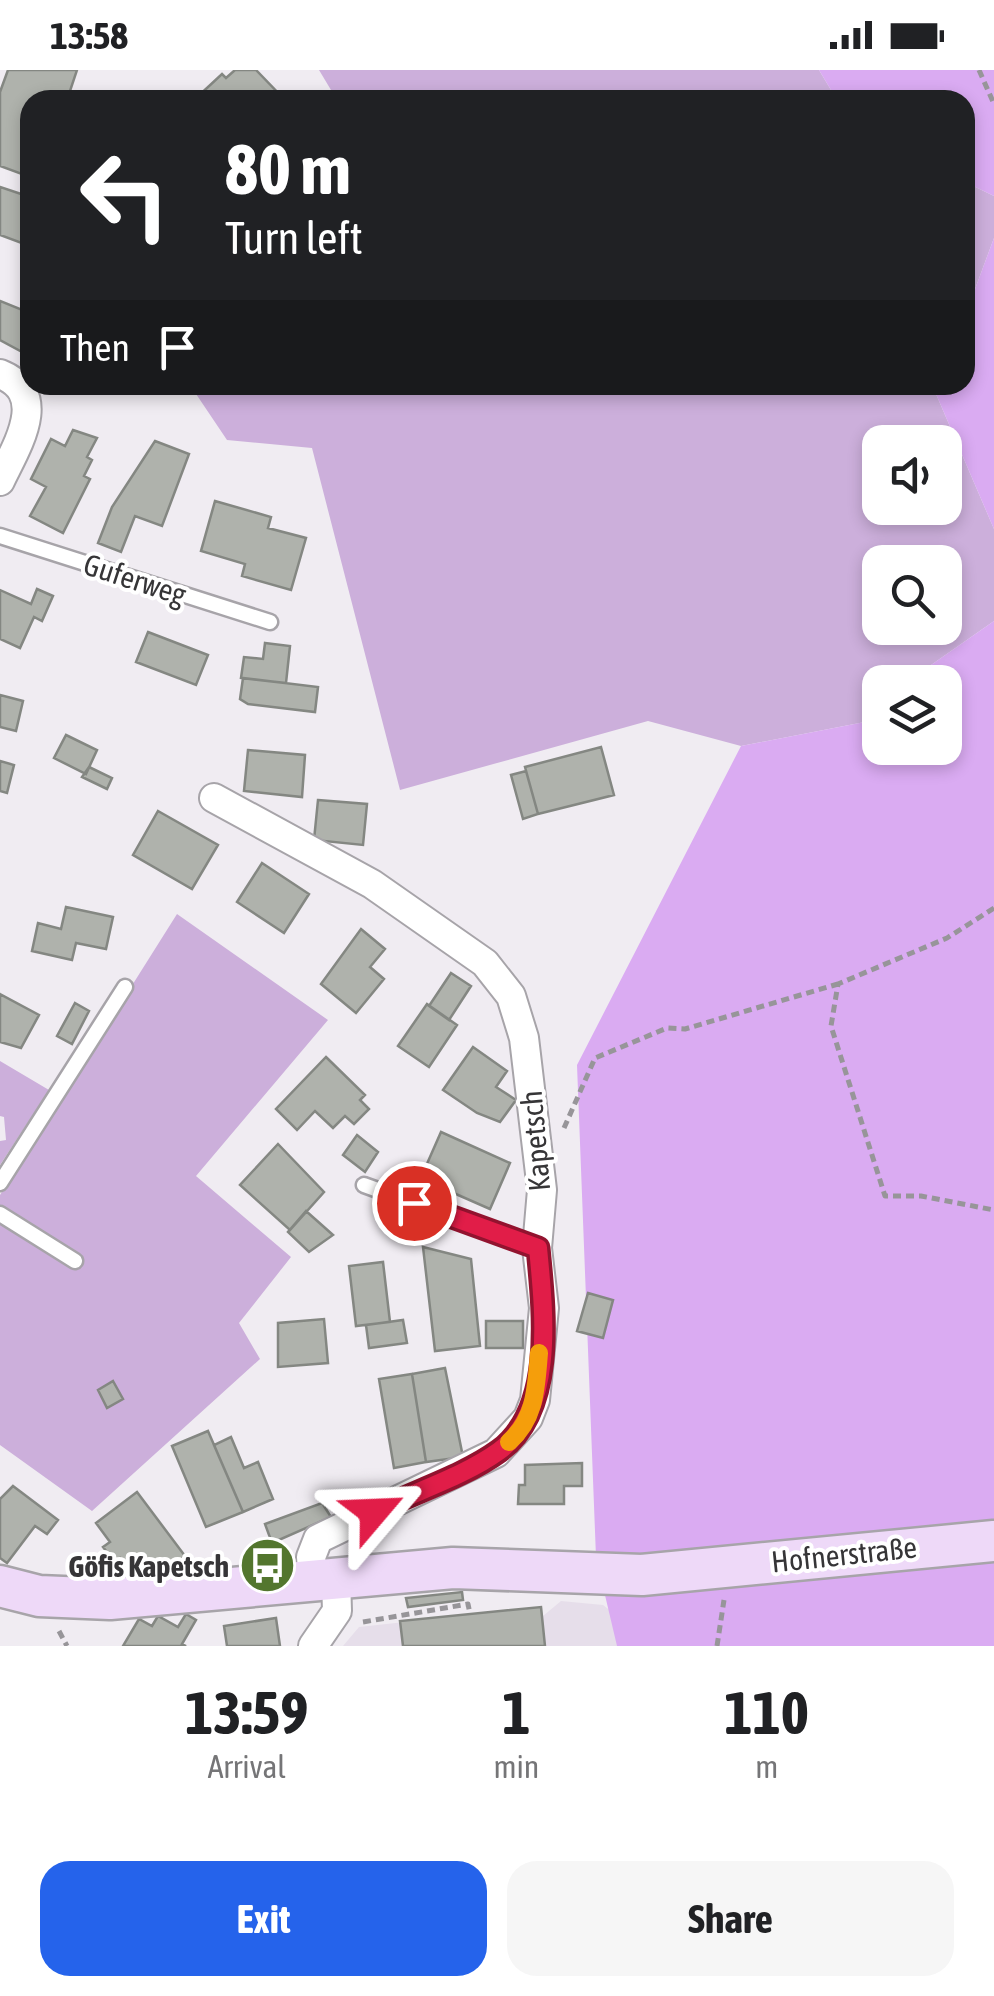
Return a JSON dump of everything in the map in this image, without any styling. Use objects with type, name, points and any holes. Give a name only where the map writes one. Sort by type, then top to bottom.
[{"type":"main road","name":"Hofnerstraße","points":[[0,1586],[39,1596],[110,1599],[324,1579],[527,1567],[592,1551],[645,1555],[712,1568],[994,1541]]},
{"type":"street","points":[[0,481],[28,420],[32,395]]},
{"type":"street","name":"Kapetsch","points":[[214,798],[372,884],[486,963],[510,996],[524,1038],[542,1190],[538,1248],[544,1308],[535,1400],[518,1434],[496,1453],[318,1540],[311,1557],[324,1579]]},
{"type":"street","points":[[313,1646],[336,1612],[324,1579]]},
{"type":"lane","name":"Guferweg","points":[[0,536],[270,622]]},
{"type":"lane","points":[[0,1182],[126,987]]},
{"type":"lane","points":[[364,1185],[538,1248]]},
{"type":"lane","points":[[0,1214],[75,1261]]},
{"type":"path","points":[[980,70],[994,104]]},
{"type":"path","points":[[558,1138],[595,1058],[668,1028],[685,1029],[838,984],[947,938],[994,908]]},
{"type":"path","points":[[838,984],[832,1026],[886,1196],[921,1196],[994,1210]]},
{"type":"path","points":[[712,1568],[717,1646]]},
{"type":"path","points":[[352,1624],[468,1604],[470,1614]]},
{"type":"shaded area","points":[[319,70],[819,70],[831,90],[331,90]]},
{"type":"shaded area","points":[[819,70],[994,70],[994,196],[975,187],[975,90],[831,90]]},
{"type":"shaded area","points":[[975,187],[994,196],[994,238],[975,289]]},
{"type":"shaded area","points":[[994,238],[994,529],[962,455],[962,425],[949,425],[936,395],[975,395],[975,289]]},
{"type":"shaded area","points":[[197,395],[936,395],[949,425],[862,425],[862,525],[962,525],[962,455],[994,529],[994,621],[962,643],[962,545],[862,545],[862,645],[960,645],[931,665],[862,665],[862,722],[741,746],[648,721],[400,790],[312,448],[227,440]]},
{"type":"shaded area","points":[[994,621],[994,1646],[617,1646],[596,1557],[577,1065],[741,746],[862,722],[862,765],[962,765],[962,665],[931,665]]},
{"type":"shaded area","points":[[177,914],[328,1020],[196,1176],[291,1257],[239,1323],[260,1359],[92,1511],[0,1445],[0,1195]]},
{"type":"shaded area","points":[[0,1061],[49,1090],[0,1165],[0,1141],[6,1140],[4,1117],[0,1116]]},
{"type":"shaded area","points":[[561,1601],[603,1605],[616,1615],[624,1646],[343,1646],[359,1627],[541,1607],[543,1616]]},
{"type":"building","points":[[8,70],[77,70],[70,90],[20,90],[20,173],[0,166],[0,92]]},
{"type":"building","points":[[235,70],[256,70],[275,90],[205,90],[222,74],[226,78]]},
{"type":"building","points":[[0,187],[20,194],[20,242],[0,235]]},
{"type":"building","points":[[0,301],[20,309],[20,351],[0,340]]},
{"type":"building","points":[[73,430],[97,438],[87,457],[92,460],[84,476],[90,479],[63,533],[30,516],[46,487],[31,479],[51,439],[65,446]]},
{"type":"building","points":[[155,441],[189,454],[162,526],[135,516],[121,552],[98,543],[112,507]]},
{"type":"building","points":[[215,501],[271,517],[268,528],[306,538],[291,590],[242,576],[245,564],[201,551]]},
{"type":"building","points":[[37,589],[53,596],[42,621],[34,617],[20,648],[0,639],[0,590],[31,604]]},
{"type":"building","points":[[148,632],[208,655],[196,685],[136,662]]},
{"type":"building","points":[[265,643],[290,646],[286,683],[241,678],[244,657],[263,659]]},
{"type":"building","points":[[243,678],[318,687],[315,712],[248,704],[240,699]]},
{"type":"building","points":[[0,695],[23,701],[16,731],[0,727]]},
{"type":"building","points":[[66,735],[97,750],[86,774],[54,758]]},
{"type":"building","points":[[601,747],[614,795],[538,814],[525,767]]},
{"type":"building","points":[[248,750],[305,755],[302,797],[244,791]]},
{"type":"building","points":[[0,761],[14,765],[7,793],[0,791]]},
{"type":"building","points":[[89,767],[112,778],[107,789],[82,777]]},
{"type":"building","points":[[526,771],[538,814],[523,819],[511,775]]},
{"type":"building","points":[[318,800],[367,804],[363,845],[314,840]]},
{"type":"building","points":[[158,811],[218,845],[192,889],[133,855]]},
{"type":"building","points":[[262,863],[309,894],[284,933],[237,902]]},
{"type":"building","points":[[66,907],[113,917],[106,949],[76,943],[72,960],[32,951],[38,923],[61,929]]},
{"type":"building","points":[[361,929],[385,949],[370,967],[384,979],[356,1013],[321,984]]},
{"type":"building","points":[[451,973],[471,986],[449,1020],[429,1006]]},
{"type":"building","points":[[0,994],[39,1015],[21,1048],[0,1042]]},
{"type":"building","points":[[75,1003],[89,1011],[72,1044],[57,1036]]},
{"type":"building","points":[[427,1004],[457,1025],[429,1067],[398,1046]]},
{"type":"building","points":[[473,1047],[507,1071],[496,1087],[516,1100],[500,1122],[477,1113],[443,1090]]},
{"type":"building","points":[[326,1057],[365,1095],[360,1100],[369,1109],[354,1124],[345,1116],[333,1128],[315,1111],[297,1130],[276,1109]]},
{"type":"building","points":[[441,1132],[510,1163],[490,1209],[449,1191],[444,1203],[415,1191]]},
{"type":"building","points":[[357,1135],[378,1152],[365,1172],[343,1155]]},
{"type":"building","points":[[278,1144],[324,1192],[290,1230],[240,1185]]},
{"type":"building","points":[[306,1211],[333,1235],[309,1252],[288,1232]]},
{"type":"building","points":[[423,1247],[471,1259],[480,1346],[435,1351]]},
{"type":"building","points":[[383,1262],[390,1322],[356,1326],[349,1266]]},
{"type":"building","points":[[588,1293],[613,1300],[603,1338],[577,1331]]},
{"type":"building","points":[[324,1319],[328,1363],[278,1367],[278,1323]]},
{"type":"building","points":[[403,1320],[407,1343],[369,1348],[366,1325]]},
{"type":"building","points":[[486,1321],[523,1321],[523,1348],[486,1348]]},
{"type":"building","points":[[445,1368],[463,1457],[426,1462],[412,1374]]},
{"type":"building","points":[[412,1374],[426,1462],[394,1468],[379,1379]]},
{"type":"building","points":[[113,1381],[123,1399],[107,1408],[98,1390]]},
{"type":"building","points":[[208,1431],[243,1512],[206,1527],[172,1446]]},
{"type":"building","points":[[231,1437],[244,1468],[258,1462],[273,1499],[243,1512],[214,1445]]},
{"type":"building","points":[[582,1463],[582,1486],[564,1486],[564,1504],[518,1504],[519,1485],[525,1485],[525,1465]]},
{"type":"building","points":[[13,1486],[58,1520],[47,1534],[35,1526],[7,1563],[0,1558],[0,1499]]},
{"type":"building","points":[[137,1492],[185,1556],[143,1588],[120,1558],[115,1562],[103,1547],[110,1542],[96,1523]]},
{"type":"building","points":[[322,1503],[331,1517],[272,1543],[265,1524]]},
{"type":"building","points":[[462,1592],[463,1600],[408,1607],[406,1598]]},
{"type":"building","points":[[541,1607],[545,1646],[403,1646],[400,1621]]},
{"type":"building","points":[[186,1614],[196,1620],[182,1644],[186,1646],[123,1646],[139,1619],[152,1626],[158,1616],[178,1627]]},
{"type":"building","points":[[276,1618],[280,1646],[227,1646],[224,1626]]},
{"type":"slow traffic","points":[[509,1442],[528,1418],[535,1400],[539,1353]]},
{"type":"place","name":"Göfis Kapetsch","points":[[268,1566]]},
{"type":"route","points":[[374,1512],[496,1453],[518,1434],[535,1400],[544,1308],[538,1248],[414,1203]]}]
